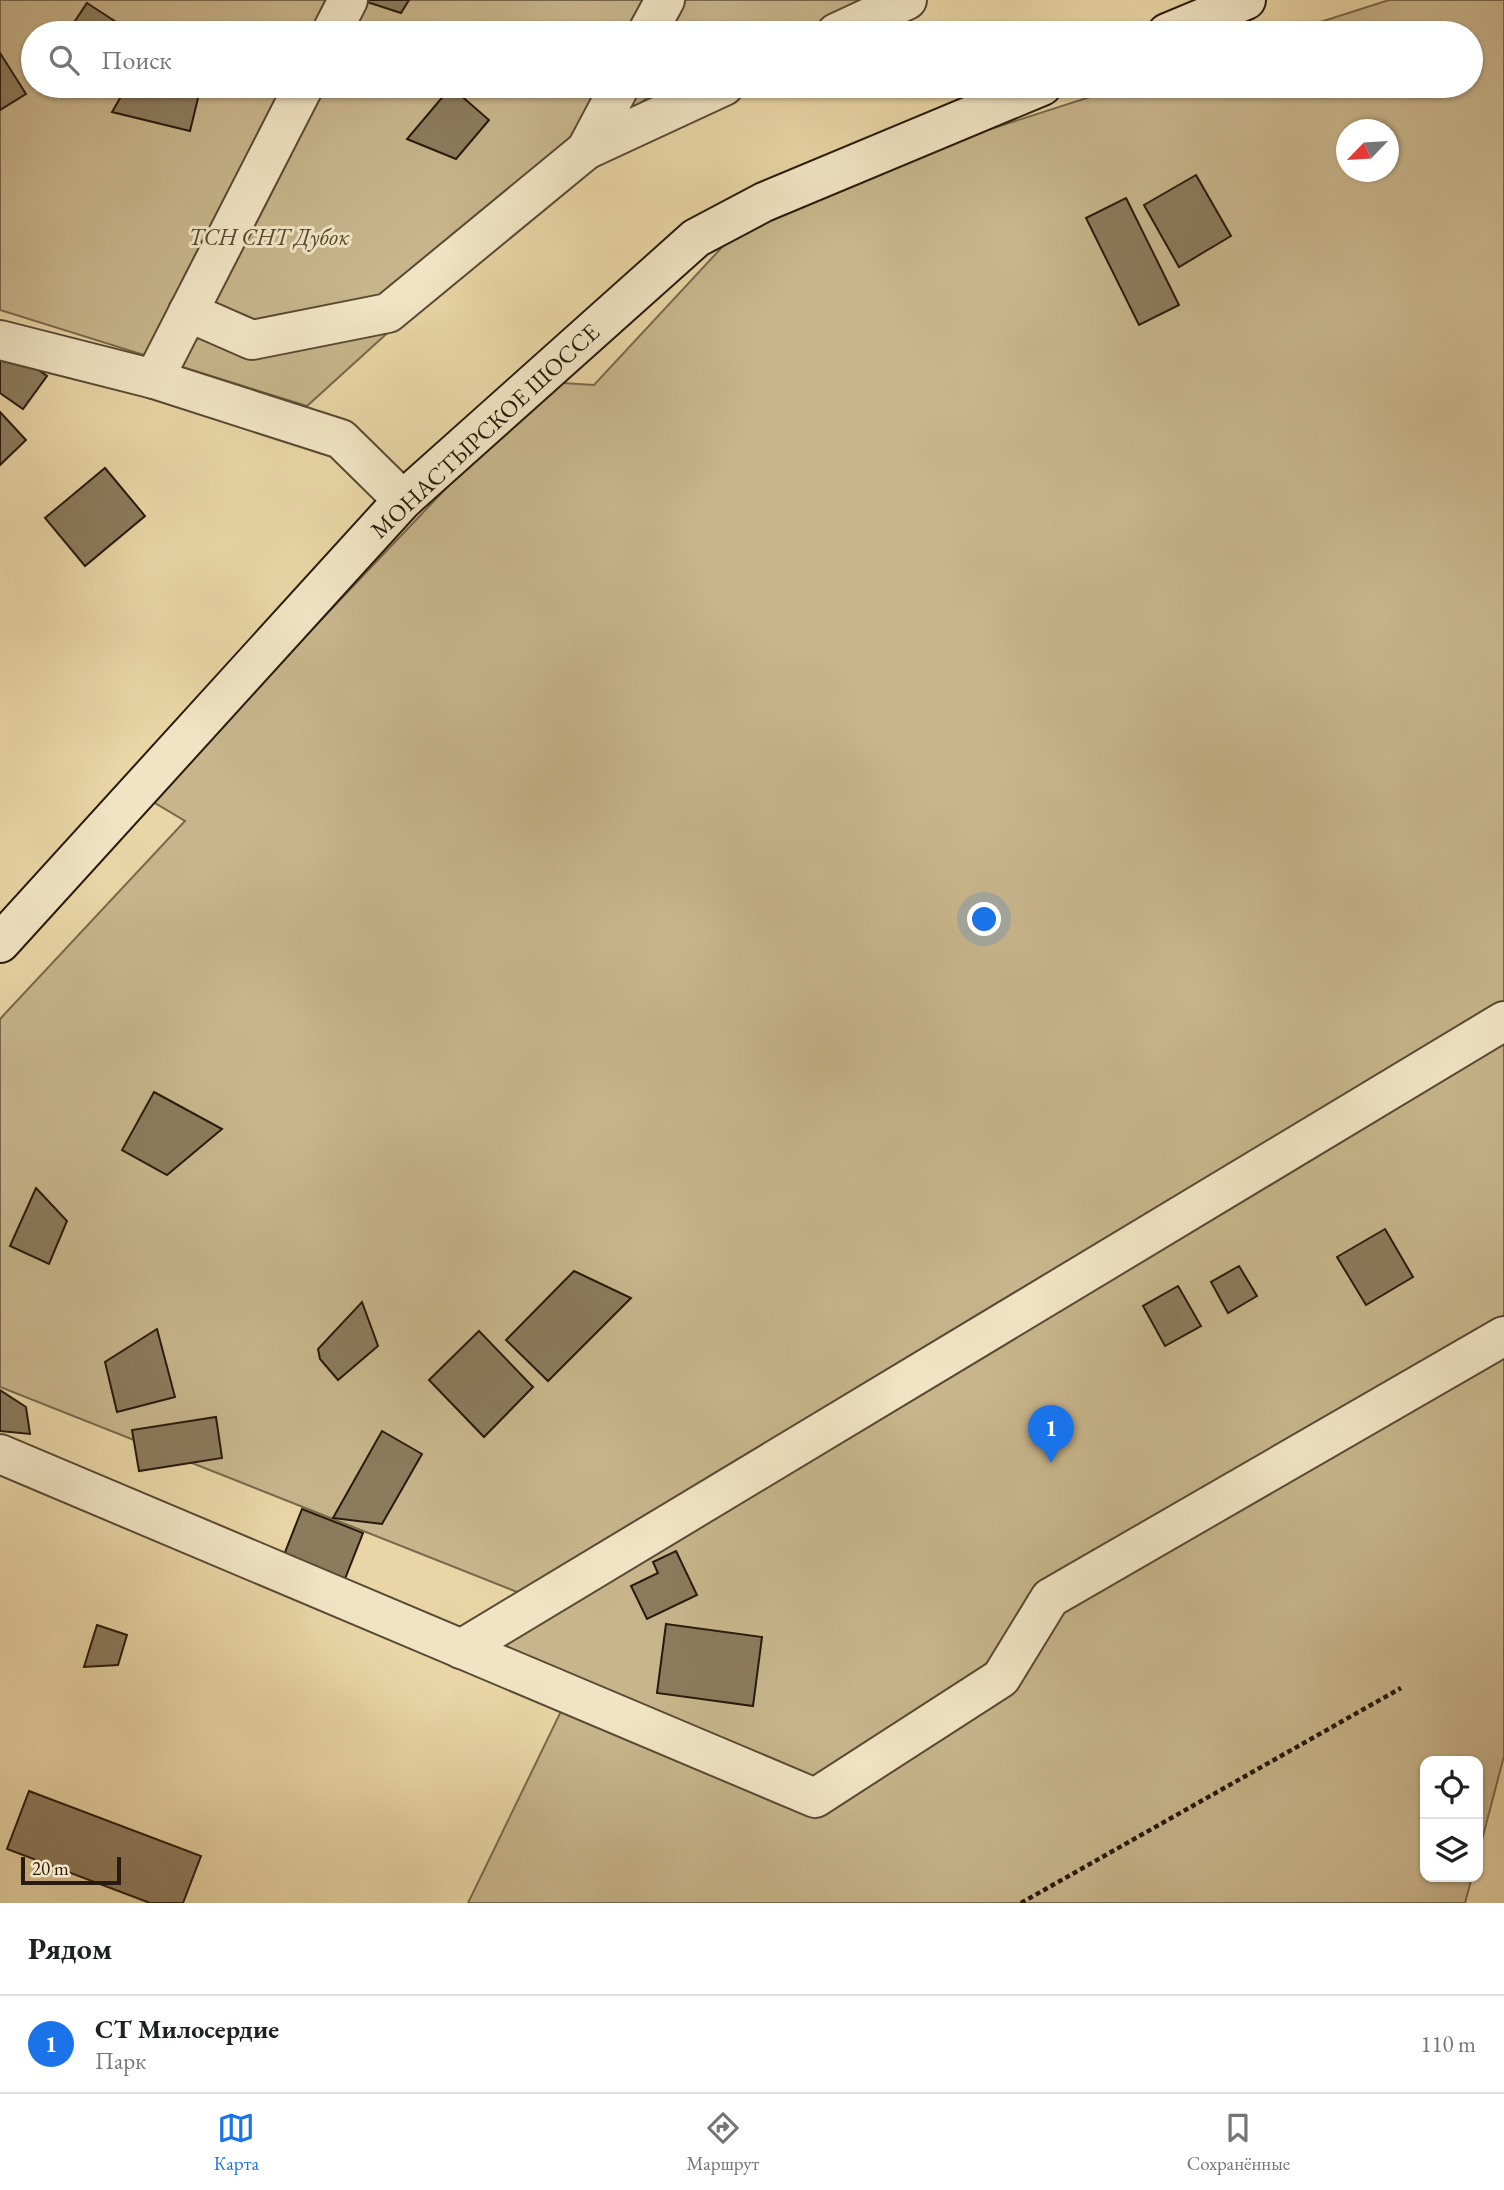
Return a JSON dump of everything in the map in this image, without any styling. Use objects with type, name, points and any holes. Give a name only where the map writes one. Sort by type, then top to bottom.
[{"type":"street","points":[[337,21],[348,0]]},
{"type":"street","points":[[654,21],[665,0]]},
{"type":"street","points":[[862,21],[908,0]]},
{"type":"street","points":[[1196,21],[1246,0]]},
{"type":"street","points":[[154,379],[298,98]]},
{"type":"street","points":[[586,150],[614,98]]},
{"type":"street","points":[[188,312],[251,340],[388,313],[586,150],[698,98]]},
{"type":"street","name":"МОНАСТЫРСКОЕ ШОССЕ","points":[[0,943],[403,500],[696,238],[764,202],[1013,98]]},
{"type":"street","points":[[0,340],[154,379],[341,439],[403,500]]},
{"type":"street","points":[[461,1649],[1504,1021]]},
{"type":"street","points":[[0,1454],[815,1798],[1000,1678],[1050,1598],[1504,1336]]},
{"type":"path","points":[[1021,1903],[1401,1688]]},
{"type":"green space","name":"ТСН СНТ Дубок","points":[[0,0],[887,0],[835,21],[21,21],[21,98],[647,98],[307,406],[0,310]]},
{"type":"green space","points":[[1389,0],[1504,0],[1504,1756],[1483,1836],[1483,1756],[1420,1756],[1420,1882],[1471,1882],[1465,1903],[468,1903],[567,1699],[456,1634],[535,1599],[0,1387],[0,1019],[185,821],[150,800],[547,382],[594,385],[764,202],[1087,98],[1483,98],[1483,21],[1323,21]]},
{"type":"building","points":[[361,0],[409,0],[401,13]]},
{"type":"building","points":[[87,3],[115,21],[75,21]]},
{"type":"building","points":[[0,53],[21,86],[21,97],[0,110]]},
{"type":"building","points":[[120,98],[198,98],[190,131],[112,112]]},
{"type":"building","points":[[442,98],[464,98],[489,120],[456,159],[407,139]]},
{"type":"building","points":[[1196,175],[1231,236],[1179,267],[1144,205]]},
{"type":"building","points":[[1126,198],[1179,305],[1139,325],[1086,218]]},
{"type":"building","points":[[0,343],[47,376],[23,409],[0,393]]},
{"type":"building","points":[[0,412],[26,440],[0,465]]},
{"type":"building","points":[[105,468],[145,516],[85,566],[45,518]]},
{"type":"building","points":[[154,1092],[222,1129],[167,1175],[122,1150]]},
{"type":"building","points":[[36,1188],[67,1221],[49,1264],[10,1246]]},
{"type":"building","points":[[1385,1229],[1413,1277],[1366,1305],[1337,1257]]},
{"type":"building","points":[[1239,1266],[1257,1296],[1228,1313],[1211,1282]]},
{"type":"building","points":[[574,1271],[631,1298],[548,1381],[506,1340]]},
{"type":"building","points":[[1178,1286],[1201,1326],[1165,1346],[1143,1306]]},
{"type":"building","points":[[362,1302],[378,1346],[338,1380],[320,1359],[318,1349]]},
{"type":"building","points":[[157,1329],[175,1397],[117,1412],[105,1362]]},
{"type":"building","points":[[479,1331],[533,1387],[484,1437],[429,1380]]},
{"type":"building","points":[[0,1390],[26,1407],[30,1434],[0,1431]]},
{"type":"building","points":[[216,1417],[222,1458],[139,1471],[132,1430]]},
{"type":"building","points":[[382,1431],[422,1454],[382,1524],[333,1518]]},
{"type":"building","points":[[302,1509],[363,1533],[341,1589],[280,1565]]},
{"type":"building","points":[[676,1551],[697,1595],[647,1619],[631,1586],[658,1573],[653,1562]]},
{"type":"building","points":[[666,1624],[762,1637],[753,1706],[657,1693]]},
{"type":"building","points":[[97,1625],[127,1635],[118,1665],[84,1667]]},
{"type":"building","points":[[29,1791],[201,1856],[183,1903],[150,1903],[7,1849]]},
{"type":"place","name":"СТ Милосердие","points":[[1051,1463]]}]
